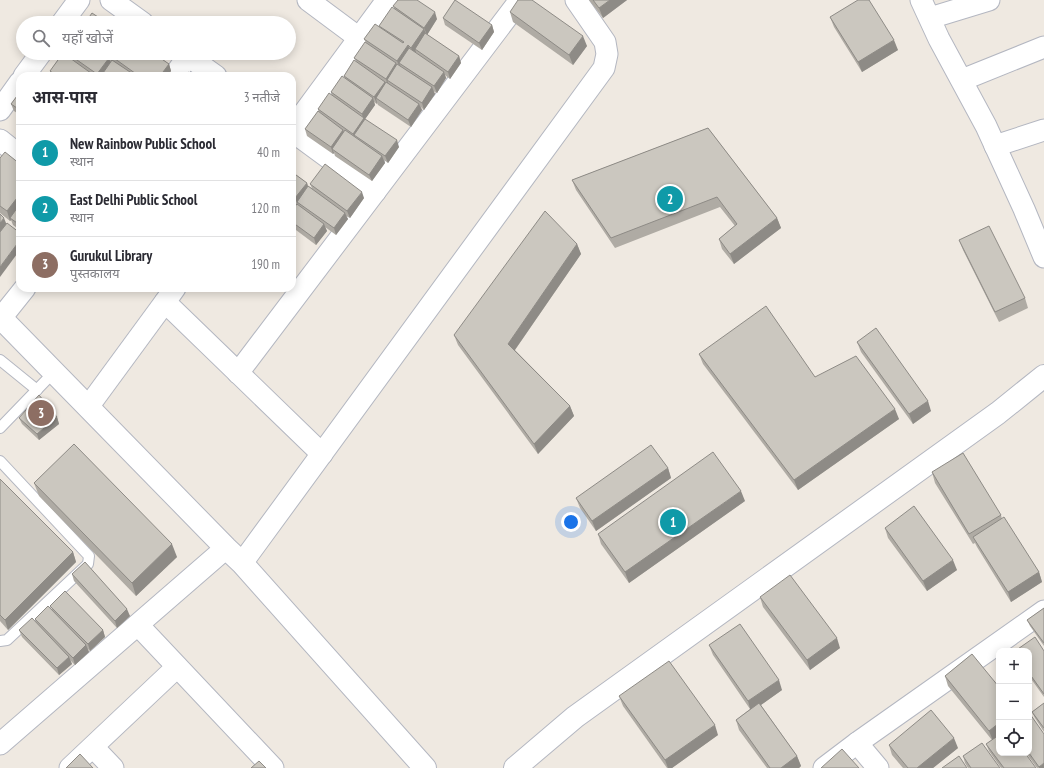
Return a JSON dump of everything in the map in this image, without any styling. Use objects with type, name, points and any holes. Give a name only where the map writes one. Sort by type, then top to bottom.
[{"type":"street","points":[[67,16],[79,0]]},
{"type":"street","points":[[111,0],[133,16]]},
{"type":"street","points":[[308,0],[359,38]]},
{"type":"street","points":[[296,125],[387,0]]},
{"type":"street","points":[[238,373],[520,0]]},
{"type":"street","points":[[0,743],[138,625],[234,556],[322,454],[604,68],[607,54],[605,42],[576,0]]},
{"type":"street","points":[[921,0],[986,126],[1024,209],[1044,258]]},
{"type":"street","points":[[930,18],[989,0]]},
{"type":"street","points":[[962,80],[1044,47]]},
{"type":"street","points":[[27,72],[36,60]]},
{"type":"street","points":[[176,72],[183,60]]},
{"type":"street","points":[[194,60],[211,72]]},
{"type":"street","points":[[0,110],[16,88]]},
{"type":"street","points":[[995,146],[1044,130]]},
{"type":"street","points":[[296,133],[375,192]]},
{"type":"street","points":[[0,140],[16,153]]},
{"type":"street","points":[[21,292],[1,318],[234,556],[425,768]]},
{"type":"street","points":[[88,407],[170,295],[238,373],[322,454]]},
{"type":"street","points":[[515,768],[575,717],[998,413],[1044,376]]},
{"type":"street","points":[[824,768],[857,743],[1044,612]]},
{"type":"street","points":[[138,625],[273,768]]},
{"type":"street","points":[[70,768],[177,668]]},
{"type":"street","points":[[857,743],[878,768]]},
{"type":"street","points":[[92,747],[113,768]]},
{"type":"lane","points":[[0,360],[37,390]]},
{"type":"lane","points":[[0,428],[54,372]]},
{"type":"lane","points":[[0,461],[89,556],[88,564],[6,640],[0,641]]},
{"type":"building","points":[[398,0],[417,0],[435,12],[424,28],[393,6]]},
{"type":"building","points":[[455,0],[492,25],[479,43],[443,18]]},
{"type":"building","points":[[518,0],[532,0],[583,36],[569,55],[510,12]]},
{"type":"building","points":[[593,0],[610,0],[599,8]]},
{"type":"building","points":[[858,0],[869,0],[894,40],[858,62],[830,17]]},
{"type":"building","points":[[392,7],[424,29],[411,48],[408,45],[397,61],[364,39],[375,24],[403,43],[404,42],[379,26]]},
{"type":"building","points":[[425,33],[459,56],[448,72],[415,49]]},
{"type":"building","points":[[365,42],[396,63],[386,79],[354,58]]},
{"type":"building","points":[[409,48],[444,72],[434,86],[399,63]]},
{"type":"building","points":[[58,60],[73,60],[89,72],[51,72],[50,71]]},
{"type":"building","points":[[77,60],[108,60],[98,72],[94,72]]},
{"type":"building","points":[[112,60],[130,72],[104,72]]},
{"type":"building","points":[[117,60],[163,60],[169,64],[163,72],[133,72]]},
{"type":"building","points":[[354,60],[385,82],[374,97],[344,76]]},
{"type":"building","points":[[397,64],[432,87],[422,103],[387,80]]},
{"type":"building","points":[[342,76],[373,98],[362,114],[331,92]]},
{"type":"building","points":[[386,82],[419,104],[408,120],[376,98]]},
{"type":"building","points":[[329,93],[364,118],[353,134],[318,109]]},
{"type":"building","points":[[16,97],[16,107],[11,104]]},
{"type":"building","points":[[318,111],[343,130],[331,147],[305,129]]},
{"type":"building","points":[[365,119],[397,140],[385,156],[354,135]]},
{"type":"building","points":[[708,128],[777,218],[730,254],[719,239],[737,224],[717,197],[611,238],[572,180]]},
{"type":"building","points":[[345,130],[382,156],[369,175],[332,149]]},
{"type":"building","points":[[5,152],[16,161],[16,199],[7,211],[0,206],[0,158]]},
{"type":"building","points":[[325,164],[362,192],[347,211],[310,184]]},
{"type":"building","points":[[296,175],[307,183],[296,197]]},
{"type":"building","points":[[308,186],[345,213],[334,228],[297,202]]},
{"type":"building","points":[[297,204],[324,224],[314,238],[296,225]]},
{"type":"building","points":[[16,210],[16,222],[10,218]]},
{"type":"building","points":[[545,211],[577,244],[508,344],[570,406],[534,444],[454,335]]},
{"type":"building","points":[[0,214],[4,218],[0,223]]},
{"type":"building","points":[[7,223],[16,230],[16,245],[0,267],[0,232]]},
{"type":"building","points":[[989,226],[1025,298],[995,312],[959,240]]},
{"type":"building","points":[[766,306],[815,377],[856,356],[895,409],[794,480],[699,354]]},
{"type":"building","points":[[876,328],[928,401],[909,414],[857,342]]},
{"type":"building","points":[[39,395],[57,417],[37,434],[19,418]]},
{"type":"building","points":[[74,444],[172,544],[132,583],[34,483]]},
{"type":"building","points":[[651,445],[668,468],[592,521],[576,498]]},
{"type":"building","points":[[713,452],[741,491],[625,572],[598,534]]},
{"type":"building","points":[[963,453],[1001,515],[969,534],[932,472]]},
{"type":"building","points":[[0,479],[73,552],[5,620],[0,615]]},
{"type":"building","points":[[914,506],[953,560],[923,581],[885,528]]},
{"type":"building","points":[[1004,517],[1039,572],[1008,592],[973,537]]},
{"type":"building","points":[[85,562],[127,609],[115,621],[72,574]]},
{"type":"building","points":[[790,575],[837,638],[807,660],[760,597]]},
{"type":"building","points":[[65,591],[103,630],[88,644],[50,606]]},
{"type":"building","points":[[48,606],[86,645],[73,658],[35,619]]},
{"type":"building","points":[[1044,608],[1044,643],[1027,620]]},
{"type":"building","points":[[32,618],[69,657],[57,668],[19,630]]},
{"type":"building","points":[[740,624],[779,680],[748,701],[709,645]]},
{"type":"building","points":[[1035,637],[1044,651],[1044,694],[1032,677],[1032,648],[1019,648]]},
{"type":"building","points":[[972,654],[996,683],[996,725],[989,731],[945,676]]},
{"type":"building","points":[[669,661],[715,725],[665,760],[619,696]]},
{"type":"building","points":[[759,703],[797,756],[781,768],[770,768],[736,720]]},
{"type":"building","points":[[1044,703],[1044,728],[1032,712]]},
{"type":"building","points":[[931,710],[954,738],[917,768],[908,768],[889,745]]},
{"type":"building","points":[[1032,717],[1044,734],[1044,763],[1039,767],[1031,756]]},
{"type":"building","points":[[996,737],[996,756],[1027,756],[1036,768],[1004,768],[986,744]]},
{"type":"building","points":[[982,743],[1000,768],[971,768],[963,756]]},
{"type":"building","points":[[842,749],[859,768],[821,768]]},
{"type":"building","points":[[80,754],[93,768],[66,768]]},
{"type":"building","points":[[959,756],[967,768],[942,768]]},
{"type":"building","points":[[259,761],[266,768],[251,768]]},
{"type":"place","name":"East Delhi Public School","points":[[670,199]]},
{"type":"place","name":"Gurukul Library","points":[[41,413]]},
{"type":"place","name":"New Rainbow Public School","points":[[673,522]]}]
